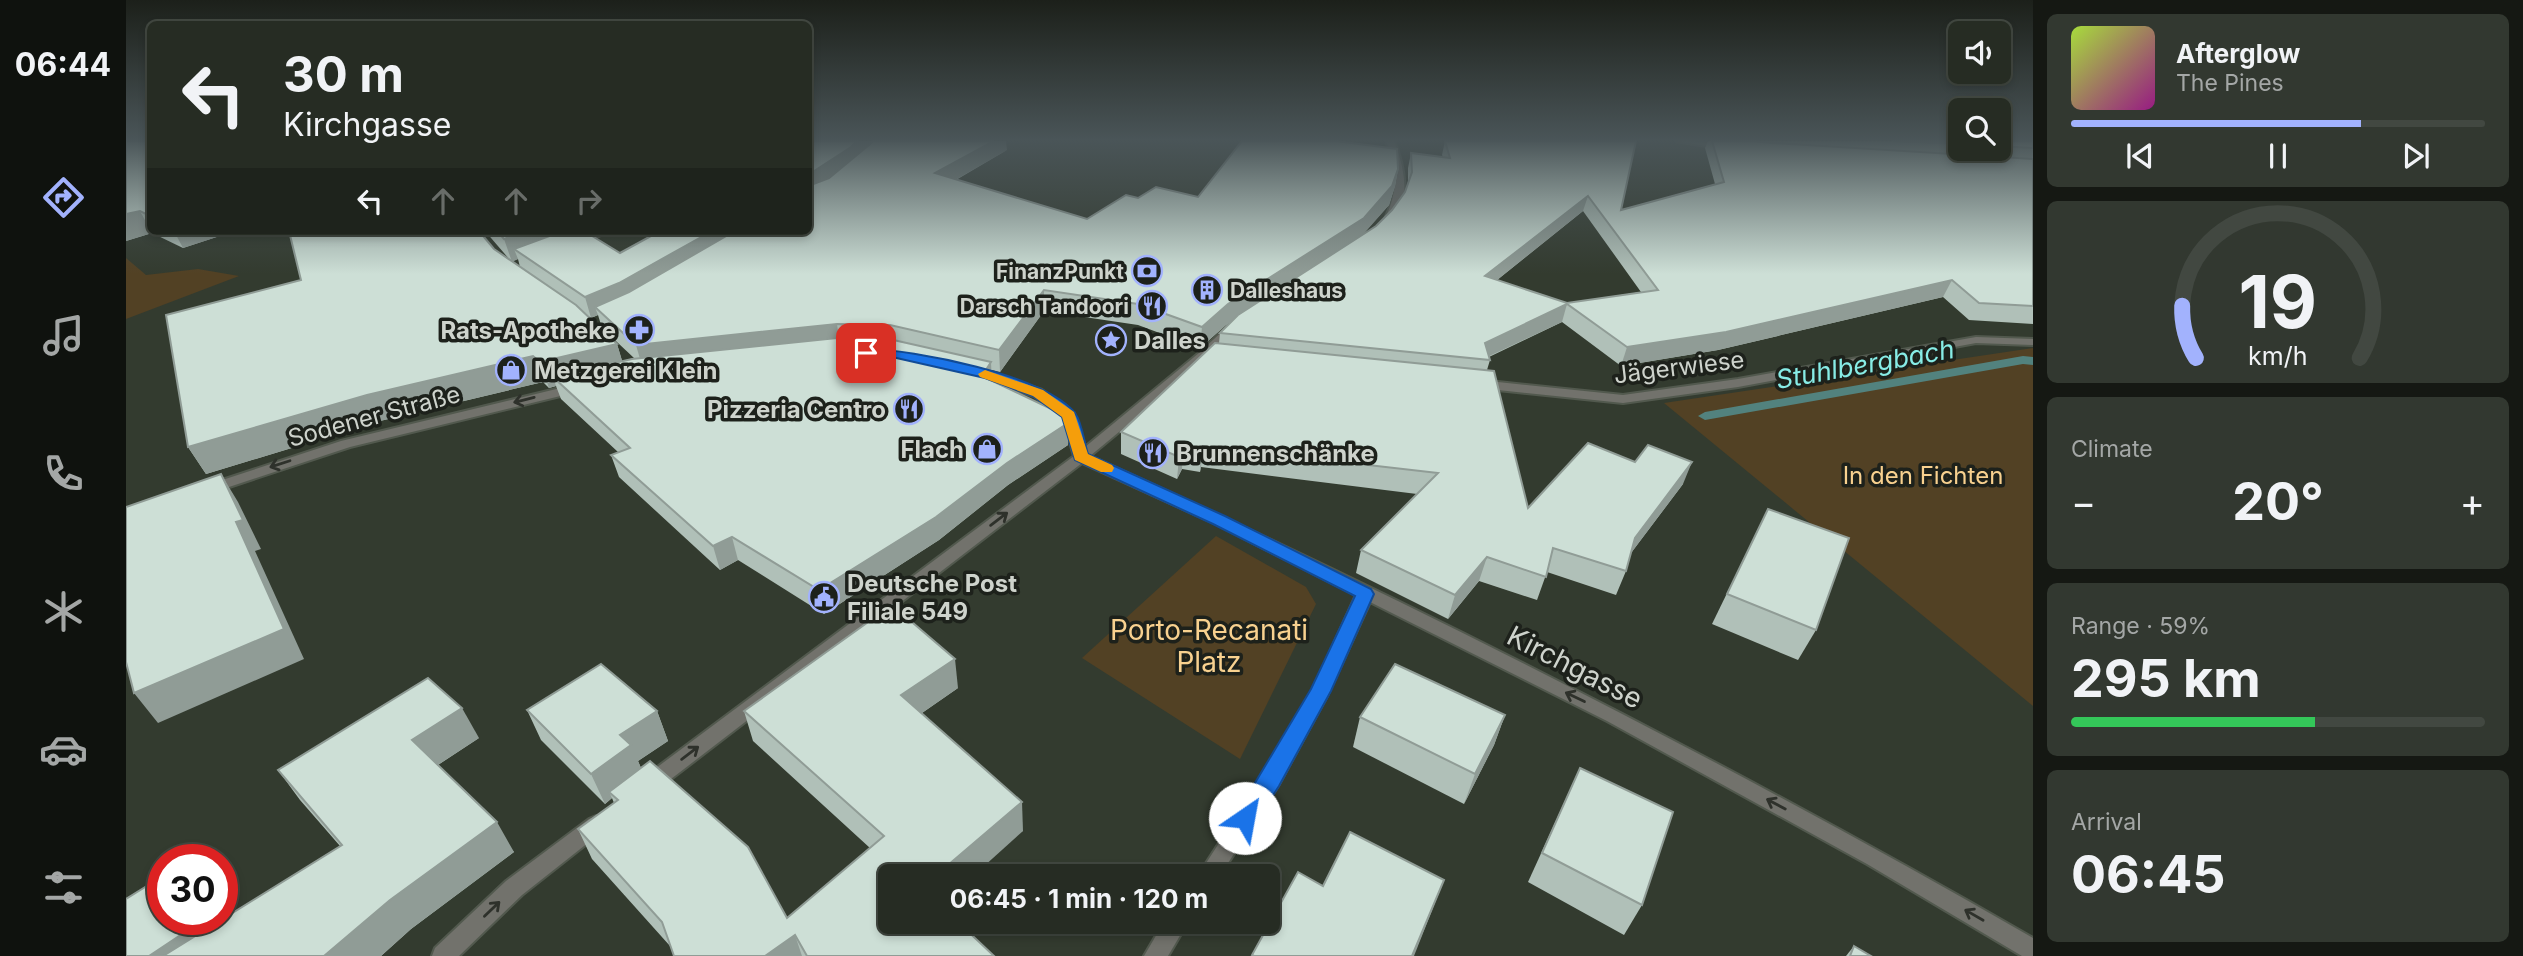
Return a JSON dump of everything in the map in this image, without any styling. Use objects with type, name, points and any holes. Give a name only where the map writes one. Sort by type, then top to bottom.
[{"type":"street","points":[[1384,225],[1391,218],[1399,199],[1400,186]]},
{"type":"street","points":[[569,245],[595,235]]},
{"type":"street","points":[[635,796],[1209,357],[1241,322]]},
{"type":"street","name":"Jägerwiese","points":[[1461,382],[1623,399],[1738,383],[1976,340],[2033,342]]},
{"type":"street","points":[[965,369],[1038,393],[1069,415],[1081,457]]},
{"type":"street","name":"Sodener Straße","points":[[190,496],[346,444],[585,386]]},
{"type":"street","name":"Kirchgasse","points":[[1081,457],[1219,520],[1613,716],[1874,857],[2033,950]]},
{"type":"street","points":[[1216,864],[1271,780],[1315,702],[1365,594]]},
{"type":"street","points":[[443,956],[514,888],[612,812]]},
{"type":"street","points":[[1155,956],[1169,934]]},
{"type":"green space","points":[[126,258],[146,275],[198,269],[239,276],[126,319]]},
{"type":"green space","name":"In den Fichten","points":[[2033,348],[2033,706],[1664,403]]},
{"type":"green space","name":"Porto-Recanati Platz","points":[[1216,536],[1306,587],[1316,604],[1240,759],[1082,658]]},
{"type":"building","points":[[126,186],[147,186],[147,214],[140,211],[126,214]]},
{"type":"building","points":[[812,186],[977,186],[1087,219],[1126,195],[1138,198],[1156,187],[1198,197],[1207,186],[1392,186],[1364,218],[1228,304],[1202,327],[1138,304],[1044,290],[999,350],[890,325],[837,324],[636,345],[595,307],[629,292],[728,235],[812,235]]},
{"type":"building","points":[[1407,186],[1626,186],[1621,210],[1711,186],[2033,186],[2033,306],[1979,303],[1952,280],[1726,332],[1627,347],[1567,304],[1485,343],[1490,360],[1220,333],[1238,315],[1376,226],[1392,210]],"holes":[[[1588,196],[1658,290],[1567,303],[1485,276]]]},
{"type":"building","points":[[290,235],[482,235],[494,249],[576,305],[617,344],[540,362],[533,356],[367,395],[188,447],[166,315],[301,280]]},
{"type":"building","points":[[552,235],[591,235],[620,253],[653,235],[705,235],[619,283],[585,297],[514,249]]},
{"type":"building","points":[[837,338],[889,339],[991,362],[982,376],[1066,416],[1068,423],[1007,463],[936,517],[819,590],[732,537],[713,546],[611,455],[630,448],[553,377],[632,359]]},
{"type":"building","points":[[1215,343],[1494,371],[1528,508],[1588,443],[1635,462],[1648,445],[1692,462],[1635,538],[1626,571],[1553,548],[1546,577],[1487,557],[1455,595],[1361,550],[1438,473],[1203,446],[1201,450],[1183,447],[1179,457],[1121,432]]},
{"type":"building","points":[[221,474],[243,520],[236,522],[284,629],[134,693],[126,662],[126,507]]},
{"type":"building","points":[[1768,509],[1849,538],[1816,630],[1727,594]]},
{"type":"building","points":[[892,605],[955,659],[901,695],[1022,802],[949,864],[878,864],[878,934],[971,934],[994,956],[807,956],[795,935],[765,956],[674,956],[662,922],[578,829],[618,800],[609,792],[650,761],[748,847],[787,918],[884,836],[744,711]]},
{"type":"building","points":[[601,664],[657,711],[620,735],[631,745],[591,774],[527,710]]},
{"type":"building","points":[[1395,664],[1505,715],[1475,774],[1360,717]]},
{"type":"building","points":[[428,678],[462,708],[412,740],[497,822],[390,900],[324,956],[163,956],[197,935],[238,935],[238,909],[342,845],[278,770]]},
{"type":"building","points":[[1580,768],[1673,812],[1642,905],[1542,853]]},
{"type":"building","points":[[1350,832],[1444,880],[1412,956],[1252,955],[1264,934],[1280,934],[1280,904],[1298,872],[1323,886]]},
{"type":"building","points":[[147,886],[147,935],[180,935],[149,956],[126,956],[126,899]]},
{"type":"building","points":[[1854,946],[1871,956],[1850,956]]},
{"type":"waterway","name":"Stuhlbergbach","points":[[1705,416],[2023,360],[2033,361]]},
{"type":"slow traffic","points":[[985,374],[1038,393],[1069,415],[1081,457],[1106,468]]},
{"type":"place","name":"FinanzPunkt","points":[[1147,271]]},
{"type":"place","name":"Dalleshaus","points":[[1207,290]]},
{"type":"place","name":"Darsch Tandoori","points":[[1152,306]]},
{"type":"place","name":"Rats-Apotheke","points":[[639,330]]},
{"type":"place","name":"Dalles","points":[[1111,340]]},
{"type":"place","name":"Metzgerei Klein","points":[[511,370]]},
{"type":"place","name":"Pizzeria Centro","points":[[909,409]]},
{"type":"place","name":"Flach","points":[[987,449]]},
{"type":"place","name":"Brunnenschänke","points":[[1153,453]]},
{"type":"place","name":"Deutsche Post Filiale 549","points":[[824,597]]},
{"type":"route","points":[[866,353],[892,353],[989,375],[1038,393],[1069,415],[1081,457],[1219,520],[1365,594],[1321,691],[1271,780],[1245,818]]}]
